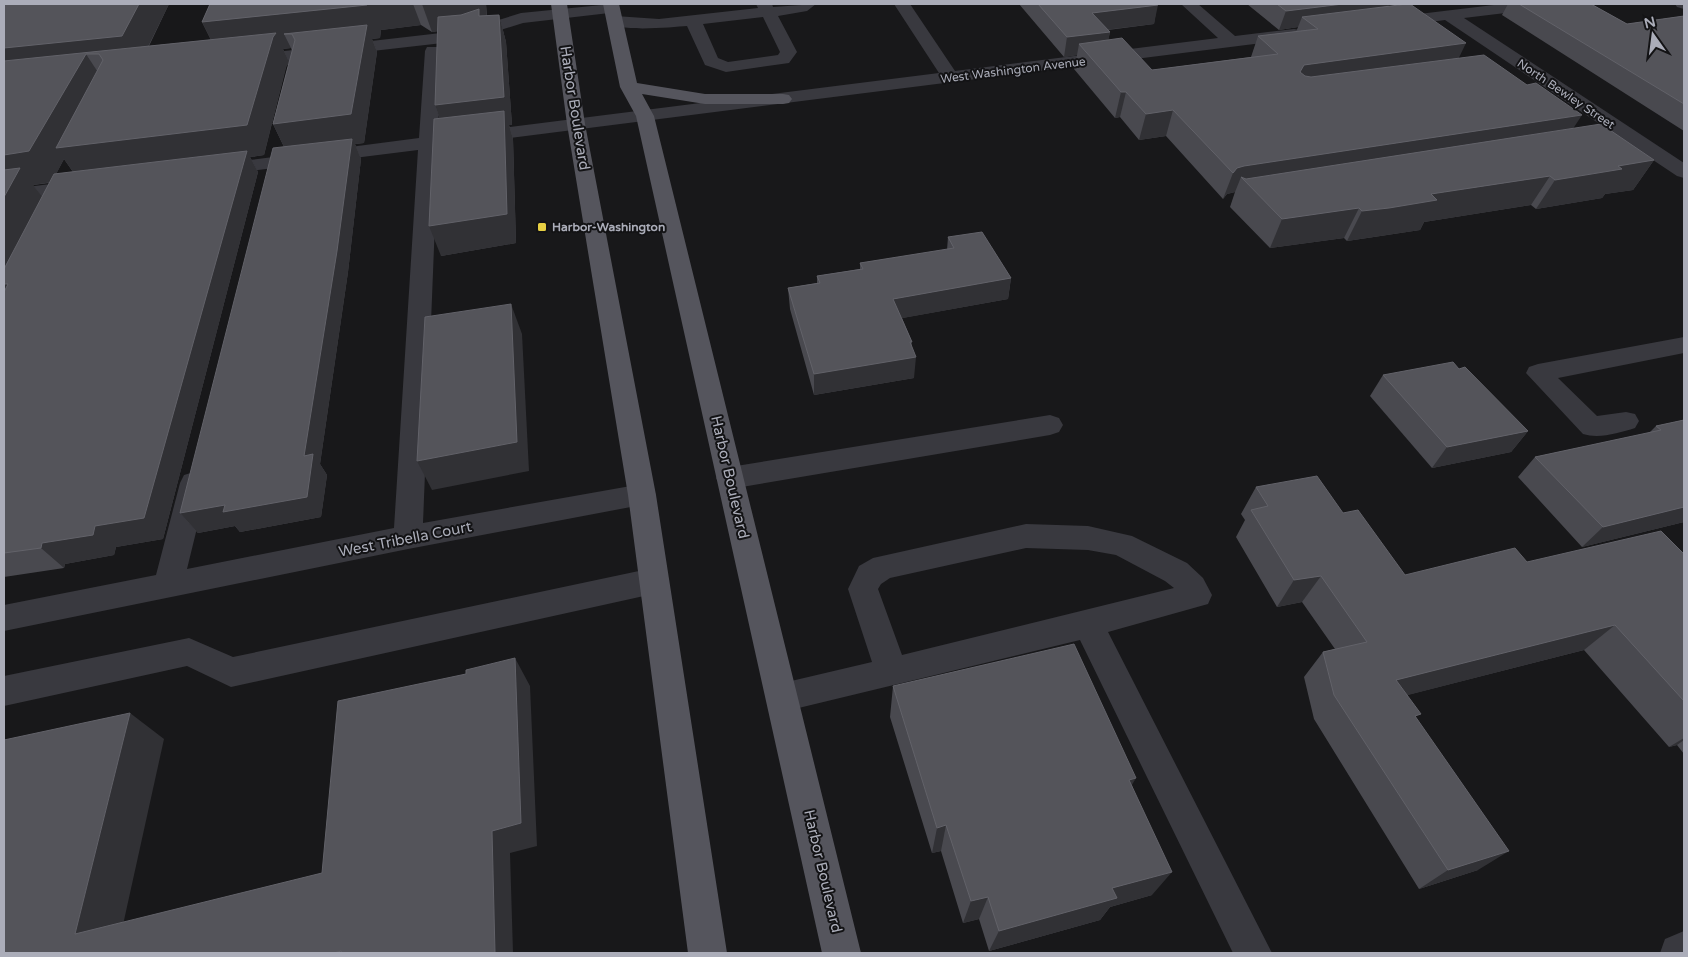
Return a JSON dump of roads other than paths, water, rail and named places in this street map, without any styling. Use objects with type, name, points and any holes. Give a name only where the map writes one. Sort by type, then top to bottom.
[{"type":"main road","name":"Harbor Boulevard","points":[[559,9],[576,124],[642,495],[708,953]]},
{"type":"main road","name":"Harbor Boulevard","points":[[613,11],[630,87],[645,116],[842,953]]},
{"type":"main road","points":[[630,87],[705,99],[783,99]]},
{"type":"street","points":[[228,62],[468,35],[521,18],[559,9],[613,11],[659,24],[693,21],[766,8],[802,8],[808,4]]},
{"type":"street","points":[[902,4],[951,78]]},
{"type":"street","points":[[1189,4],[1232,42]]},
{"type":"street","points":[[1380,24],[1538,4]]},
{"type":"street","points":[[693,21],[711,60],[726,67],[754,65],[783,59],[789,52],[766,8]]},
{"type":"street","name":"North Bewley Street","points":[[1448,15],[1684,172]]},
{"type":"street","name":"West Washington Avenue","points":[[576,124],[1310,32]]},
{"type":"street","points":[[408,537],[433,51]]},
{"type":"street","points":[[1494,69],[1524,65]]},
{"type":"street","points":[[196,172],[576,124]]},
{"type":"street","points":[[1565,148],[1633,138]]},
{"type":"street","points":[[56,198],[73,164]]},
{"type":"street","points":[[4,196],[56,198],[99,184]]},
{"type":"street","points":[[1626,421],[1592,427],[1538,373],[1684,345]]},
{"type":"street","points":[[730,478],[1050,425]]},
{"type":"street","points":[[168,585],[199,460]]},
{"type":"street","name":"West Tribella Court","points":[[4,618],[408,537],[642,495]]},
{"type":"street","points":[[782,697],[892,672],[1089,626],[1197,595],[1176,572],[1122,544],[1088,538],[1026,536],[883,567],[870,575],[863,589],[892,672]]},
{"type":"street","points":[[4,691],[190,652],[231,672],[653,580]]},
{"type":"street","points":[[1089,626],[1253,953]]},
{"type":"street","points":[[1679,953],[1684,951]]},
{"type":"place","name":"Harbor-Washington","points":[[542,227]]}]
